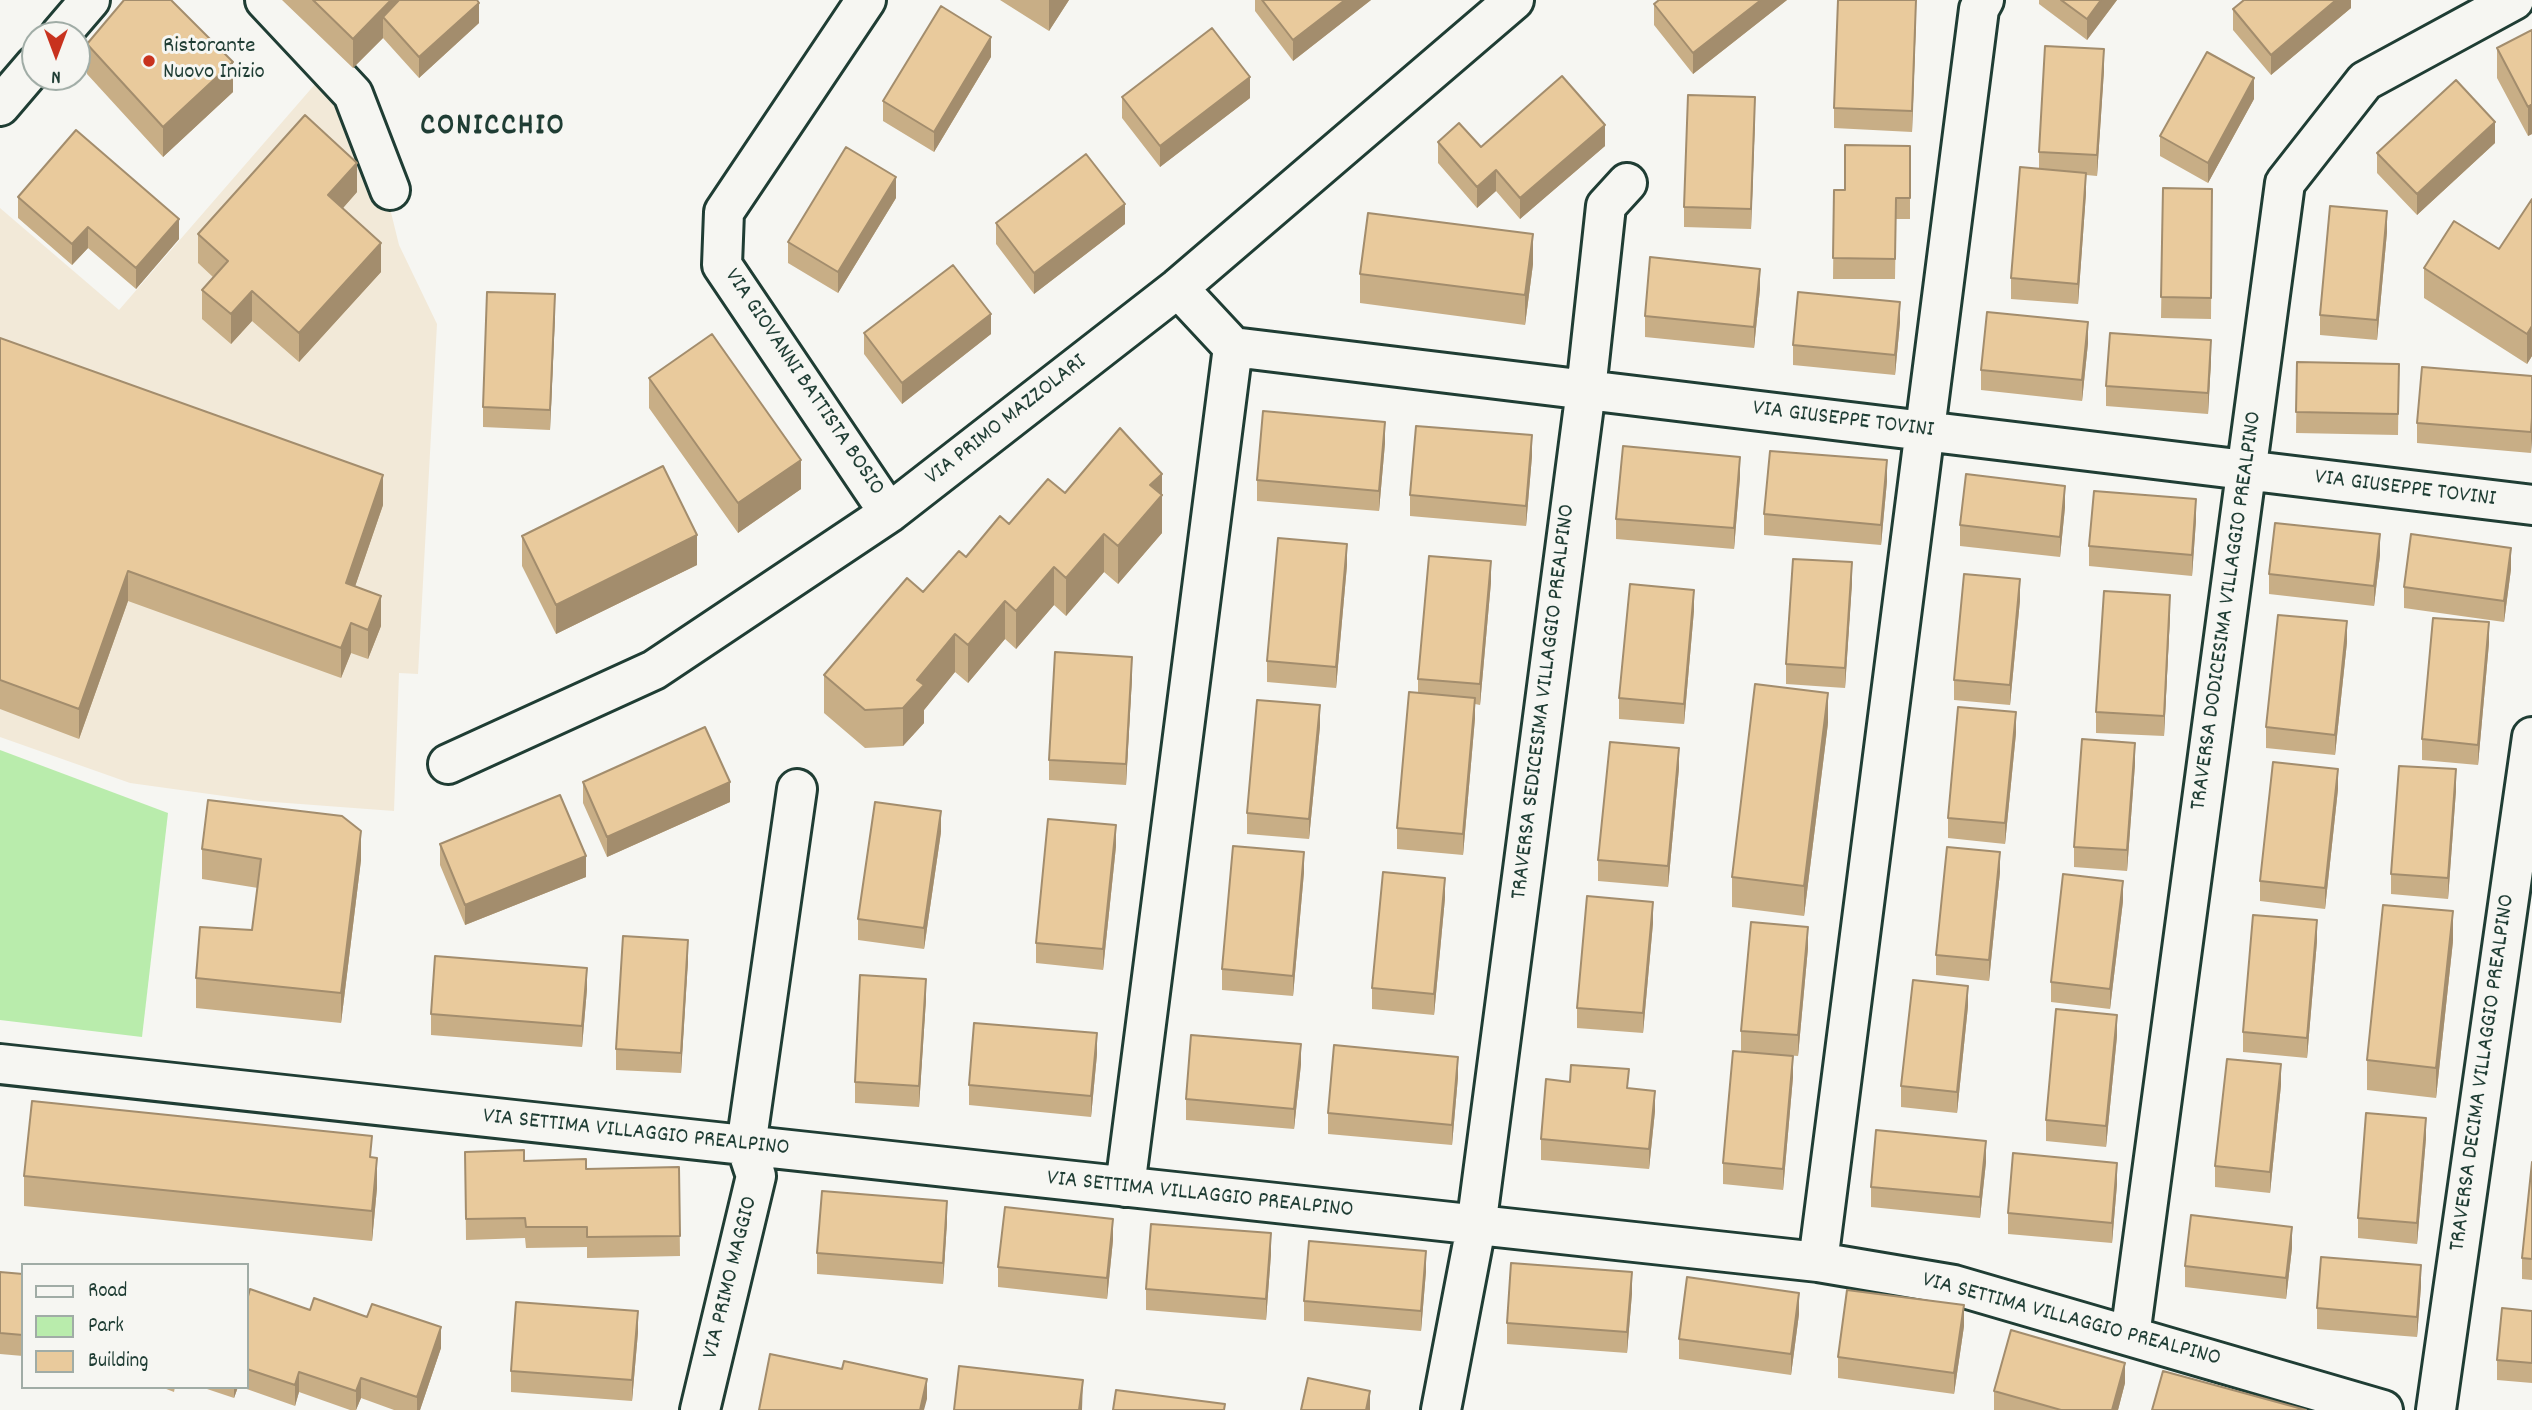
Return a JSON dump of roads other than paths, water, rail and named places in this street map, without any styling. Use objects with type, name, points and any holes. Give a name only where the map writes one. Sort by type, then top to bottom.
[{"type":"street","points":[[72,21],[90,0]]},
{"type":"street","points":[[264,0],[353,94],[390,190]]},
{"type":"street","name":"VIA GIOVANNI BATTISTA BOSIO","points":[[866,0],[724,212],[722,265],[889,513]]},
{"type":"street","name":"VIA PRIMO MAZZOLARI","points":[[447,764],[654,670],[889,513],[1178,288],[1514,0]]},
{"type":"street","points":[[1818,1262],[1927,431],[1979,9],[1984,0]]},
{"type":"street","name":"TRAVERSA DODICESIMA VILLAGGIO PREALPINO","points":[[2130,1336],[2284,183],[2365,80],[2514,0]]},
{"type":"street","points":[[0,106],[21,81]]},
{"type":"street","name":"TRAVERSA SEDICESIMA VILLAGGIO PREALPINO","points":[[1441,1410],[1476,1227],[1586,390],[1606,206],[1627,183]]},
{"type":"street","points":[[1125,1187],[1233,346],[1178,288]]},
{"type":"street","name":"VIA GIUSEPPE TOVINI","points":[[1233,346],[2532,505]]},
{"type":"street","name":"TRAVERSA DECIMA VILLAGGIO PREALPINO","points":[[2436,1410],[2532,737]]},
{"type":"street","points":[[746,1146],[797,789]]},
{"type":"street","name":"VIA SETTIMA VILLAGGIO PREALPINO","points":[[0,1064],[1476,1227],[1818,1262],[1954,1285],[2383,1410]]},
{"type":"street","name":"VIA PRIMO MAGGIO","points":[[700,1410],[756,1176],[746,1146]]},
{"type":"place","name":"Ristorante Nuovo Inizio","points":[[149,61]]},
{"type":"district","name":"CONICCHIO","points":[[493,129]]}]
